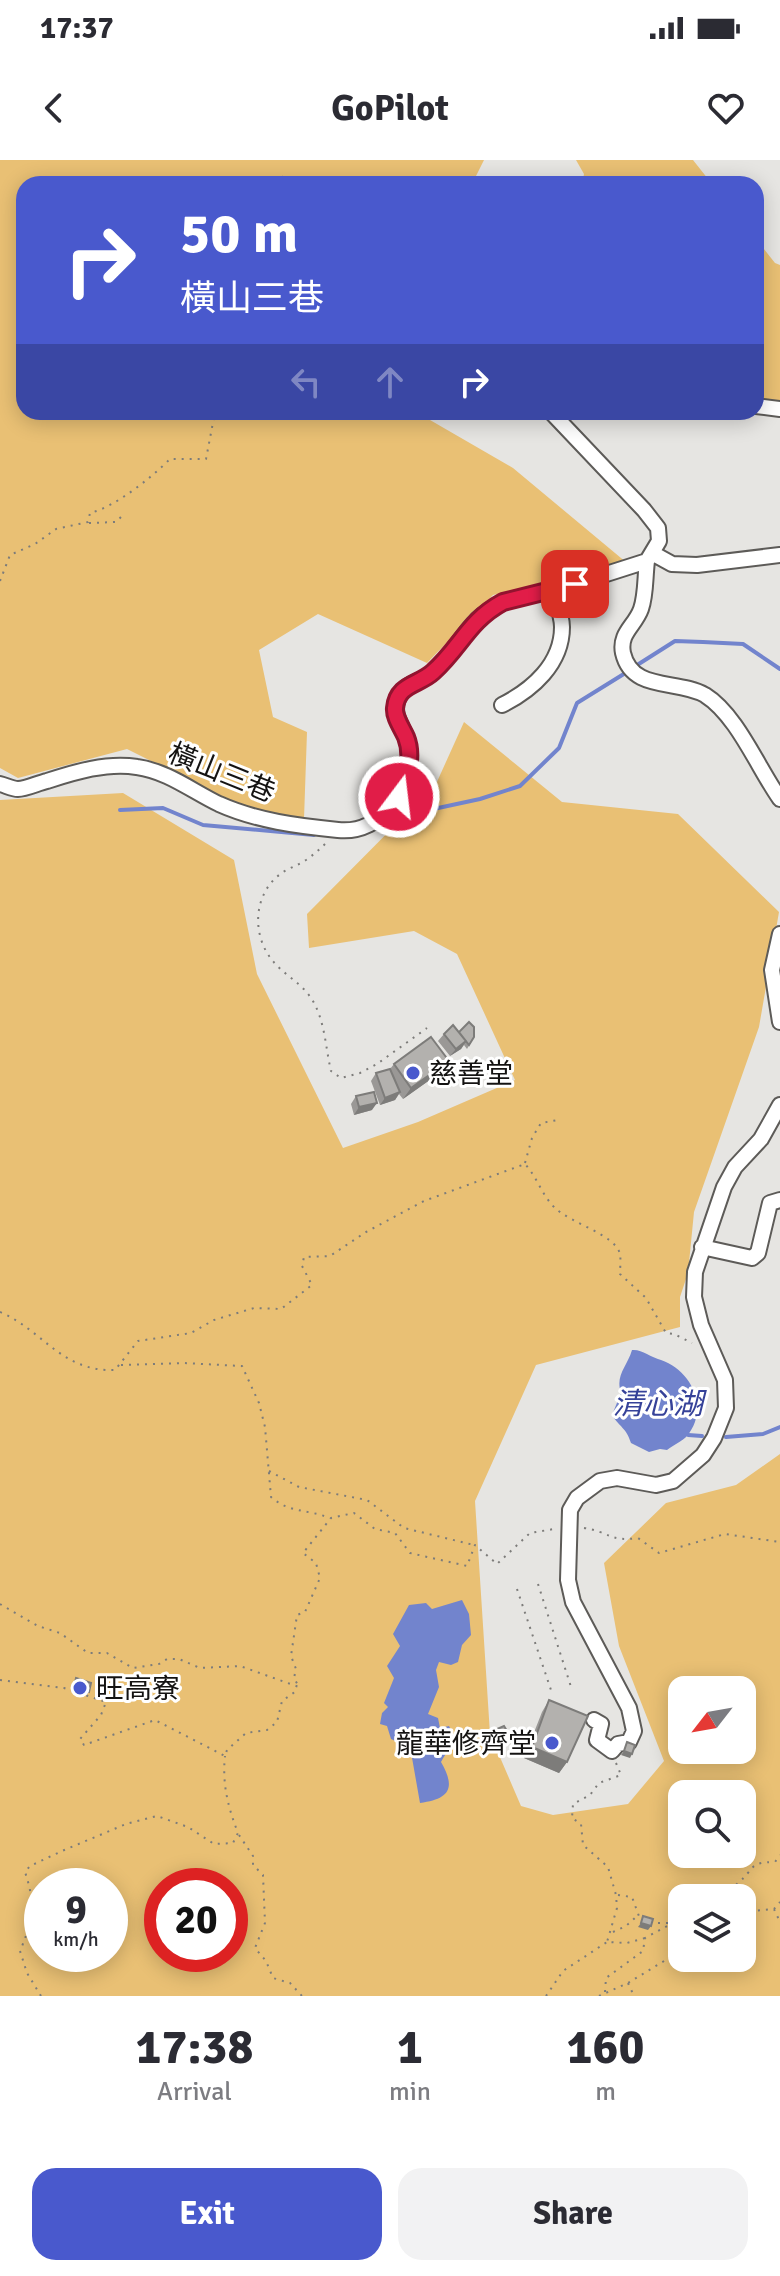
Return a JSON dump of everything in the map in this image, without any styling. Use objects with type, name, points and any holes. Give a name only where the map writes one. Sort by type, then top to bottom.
[{"type":"lane","points":[[558,420],[658,528],[659,541],[649,557],[641,609],[623,636],[622,651],[632,671],[695,690],[717,705],[735,727],[780,799]]},
{"type":"lane","points":[[649,557],[672,564],[697,565],[780,555]]},
{"type":"lane","name":"橫山三巷","points":[[0,784],[18,789],[74,772],[116,766],[136,767],[158,772],[245,815],[343,831],[359,829],[388,812],[399,797],[410,761],[408,741],[394,711],[399,695],[406,686],[431,674],[483,614],[503,602],[553,590],[649,557]]},
{"type":"lane","points":[[502,705],[537,684],[559,646],[562,625],[553,590]]},
{"type":"lane","points":[[780,934],[772,970],[780,1022]]},
{"type":"lane","points":[[594,1720],[601,1724],[597,1740],[612,1751],[618,1744],[629,1742],[634,1731],[629,1708],[573,1602],[568,1580],[570,1510],[577,1498],[600,1481],[617,1478],[656,1485],[673,1481],[703,1455],[714,1438],[726,1408],[725,1380],[711,1352],[694,1297],[695,1272],[724,1187],[735,1167],[761,1139],[780,1105]]},
{"type":"lane","points":[[702,1247],[752,1258],[758,1253],[770,1203],[780,1200]]},
{"type":"path","points":[[88,522],[90,513],[107,508],[170,459],[206,459],[213,420]]},
{"type":"path","points":[[0,581],[10,555],[35,544],[56,529],[88,522],[116,522],[122,516]]},
{"type":"path","points":[[343,831],[306,860],[278,876],[265,892],[259,908],[257,929],[264,948],[309,995],[320,1020],[331,1071],[341,1078],[377,1064],[427,1028]]},
{"type":"path","points":[[525,1164],[532,1138],[541,1123],[558,1120]]},
{"type":"path","points":[[525,1164],[552,1205],[575,1223],[611,1239],[619,1252],[620,1274],[646,1298],[666,1333],[711,1352]]},
{"type":"path","points":[[0,1312],[14,1318],[47,1346],[78,1365],[98,1371],[115,1370],[138,1341],[191,1333],[214,1320],[254,1308],[281,1309],[312,1285],[302,1266],[304,1257],[330,1256],[366,1232],[424,1201],[525,1164]]},
{"type":"path","points":[[120,1365],[183,1363],[242,1366],[259,1403],[265,1427],[271,1497],[285,1509],[311,1511],[331,1518],[354,1513],[375,1529],[395,1533],[410,1553],[467,1566],[475,1545]]},
{"type":"path","points":[[268,1470],[299,1487],[367,1500],[404,1528],[475,1545],[497,1564],[530,1533],[571,1526],[602,1531],[610,1538],[619,1540],[638,1538],[659,1553],[725,1534],[780,1542]]},
{"type":"path","points":[[299,1687],[294,1678],[296,1669],[291,1656],[297,1615],[305,1612],[320,1578],[316,1563],[303,1553],[331,1518]]},
{"type":"path","points":[[538,1584],[572,1690]]},
{"type":"path","points":[[517,1589],[552,1693]]},
{"type":"path","points":[[0,1604],[38,1626],[60,1633],[88,1653],[107,1653],[128,1667],[140,1668],[167,1659],[179,1659],[200,1668],[240,1666],[299,1687]]},
{"type":"path","points":[[0,1680],[64,1688],[106,1702],[101,1715],[80,1739],[84,1745],[155,1720],[225,1756]]},
{"type":"path","points":[[299,1687],[282,1701],[277,1722],[267,1730],[246,1733],[227,1750],[223,1774],[227,1804],[238,1833],[253,1856],[253,1865],[263,1875],[265,1923],[255,1948],[266,1961],[273,1978],[290,1983],[302,1996]]},
{"type":"path","points":[[546,1996],[563,1971],[607,1942],[611,1932],[617,1908],[608,1867],[583,1845],[581,1824],[572,1818],[573,1804],[590,1795],[599,1783],[621,1775],[612,1751]]},
{"type":"path","points":[[41,1996],[27,1973],[20,1951],[31,1922],[33,1896],[25,1872],[30,1866],[126,1824],[157,1816],[188,1827],[214,1844],[233,1843],[238,1833]]},
{"type":"path","points":[[737,1884],[747,1869],[757,1862],[775,1862],[780,1855]]},
{"type":"path","points":[[616,1895],[632,1897],[637,1916],[653,1924],[668,1923]]},
{"type":"path","points":[[756,1911],[774,1909],[780,1902]]},
{"type":"path","points":[[774,1909],[780,1922]]},
{"type":"path","points":[[611,1932],[637,1916]]},
{"type":"path","points":[[607,1942],[627,1943],[645,1938],[668,1925]]},
{"type":"path","points":[[605,1992],[606,1978],[643,1951],[645,1938]]},
{"type":"path","points":[[599,1996],[628,1983],[668,1959]]},
{"type":"path","points":[[628,1983],[634,1996]]},
{"type":"shaded area","points":[[0,160],[484,160],[476,176],[16,176],[16,420],[430,420],[513,468],[627,563],[493,595],[427,663],[318,614],[259,650],[273,717],[307,732],[304,819],[243,807],[127,749],[18,778],[0,768]]},
{"type":"shaded area","points":[[576,160],[693,160],[706,176],[584,176]]},
{"type":"shaded area","points":[[764,249],[780,265],[780,401],[764,399]]},
{"type":"shaded area","points":[[464,722],[562,802],[678,814],[779,912],[759,1027],[694,1212],[688,1273],[680,1297],[680,1327],[536,1365],[475,1501],[490,1734],[521,1806],[553,1815],[628,1804],[664,1761],[619,1646],[604,1563],[666,1503],[736,1485],[780,1454],[780,1996],[0,1996],[0,800],[123,793],[234,860],[257,974],[343,1148],[418,1122],[515,1080],[457,954],[414,931],[309,948],[307,914],[436,784]]},
{"type":"water","name":"清心湖","points":[[632,1350],[672,1365],[694,1391],[697,1414],[694,1425],[685,1438],[667,1450],[649,1452],[631,1443],[612,1415],[621,1393],[621,1376]]},
{"type":"water","points":[[462,1600],[469,1614],[471,1635],[462,1645],[458,1662],[451,1665],[439,1662],[436,1670],[439,1687],[428,1714],[438,1718],[440,1728],[449,1726],[452,1731],[451,1744],[441,1762],[449,1785],[438,1799],[420,1803],[411,1752],[408,1747],[391,1739],[387,1726],[380,1724],[382,1713],[388,1707],[384,1703],[394,1678],[387,1666],[400,1646],[393,1634],[409,1605],[426,1603],[432,1609]]},
{"type":"building","points":[[469,1022],[474,1027],[474,1037],[469,1045],[459,1032]]},
{"type":"building","points":[[453,1025],[466,1041],[456,1049],[444,1034]]},
{"type":"building","name":"慈善堂","points":[[431,1037],[449,1061],[411,1088],[394,1064]]},
{"type":"building","points":[[390,1069],[400,1092],[385,1098],[376,1073]]},
{"type":"building","points":[[374,1092],[377,1103],[359,1107],[356,1096]]},
{"type":"building","points":[[76,1678],[91,1683],[89,1692],[74,1687]]},
{"type":"building","name":"龍華修齊堂","points":[[549,1700],[588,1716],[567,1762],[532,1747]]},
{"type":"building","points":[[504,1726],[510,1736],[503,1740],[497,1729]]},
{"type":"building","points":[[627,1742],[635,1745],[632,1754],[624,1751]]},
{"type":"building","points":[[643,1916],[653,1919],[651,1926],[641,1923]]},
{"type":"waterway","points":[[634,667],[675,641],[743,644],[780,669]]},
{"type":"waterway","points":[[387,819],[480,799],[520,786],[559,748],[577,703],[627,672]]},
{"type":"waterway","points":[[120,810],[163,808],[203,825],[314,835]]},
{"type":"waterway","points":[[726,1437],[763,1434],[780,1427]]},
{"type":"waterway","points":[[688,1435],[702,1436]]},
{"type":"place","name":"慈善堂","points":[[413,1073]]},
{"type":"place","name":"旺高寮","points":[[80,1688]]},
{"type":"place","name":"龍華修齊堂","points":[[552,1743]]},
{"type":"route","points":[[399,797],[410,761],[408,741],[394,711],[399,695],[406,686],[431,674],[483,614],[503,602],[575,584]]}]
